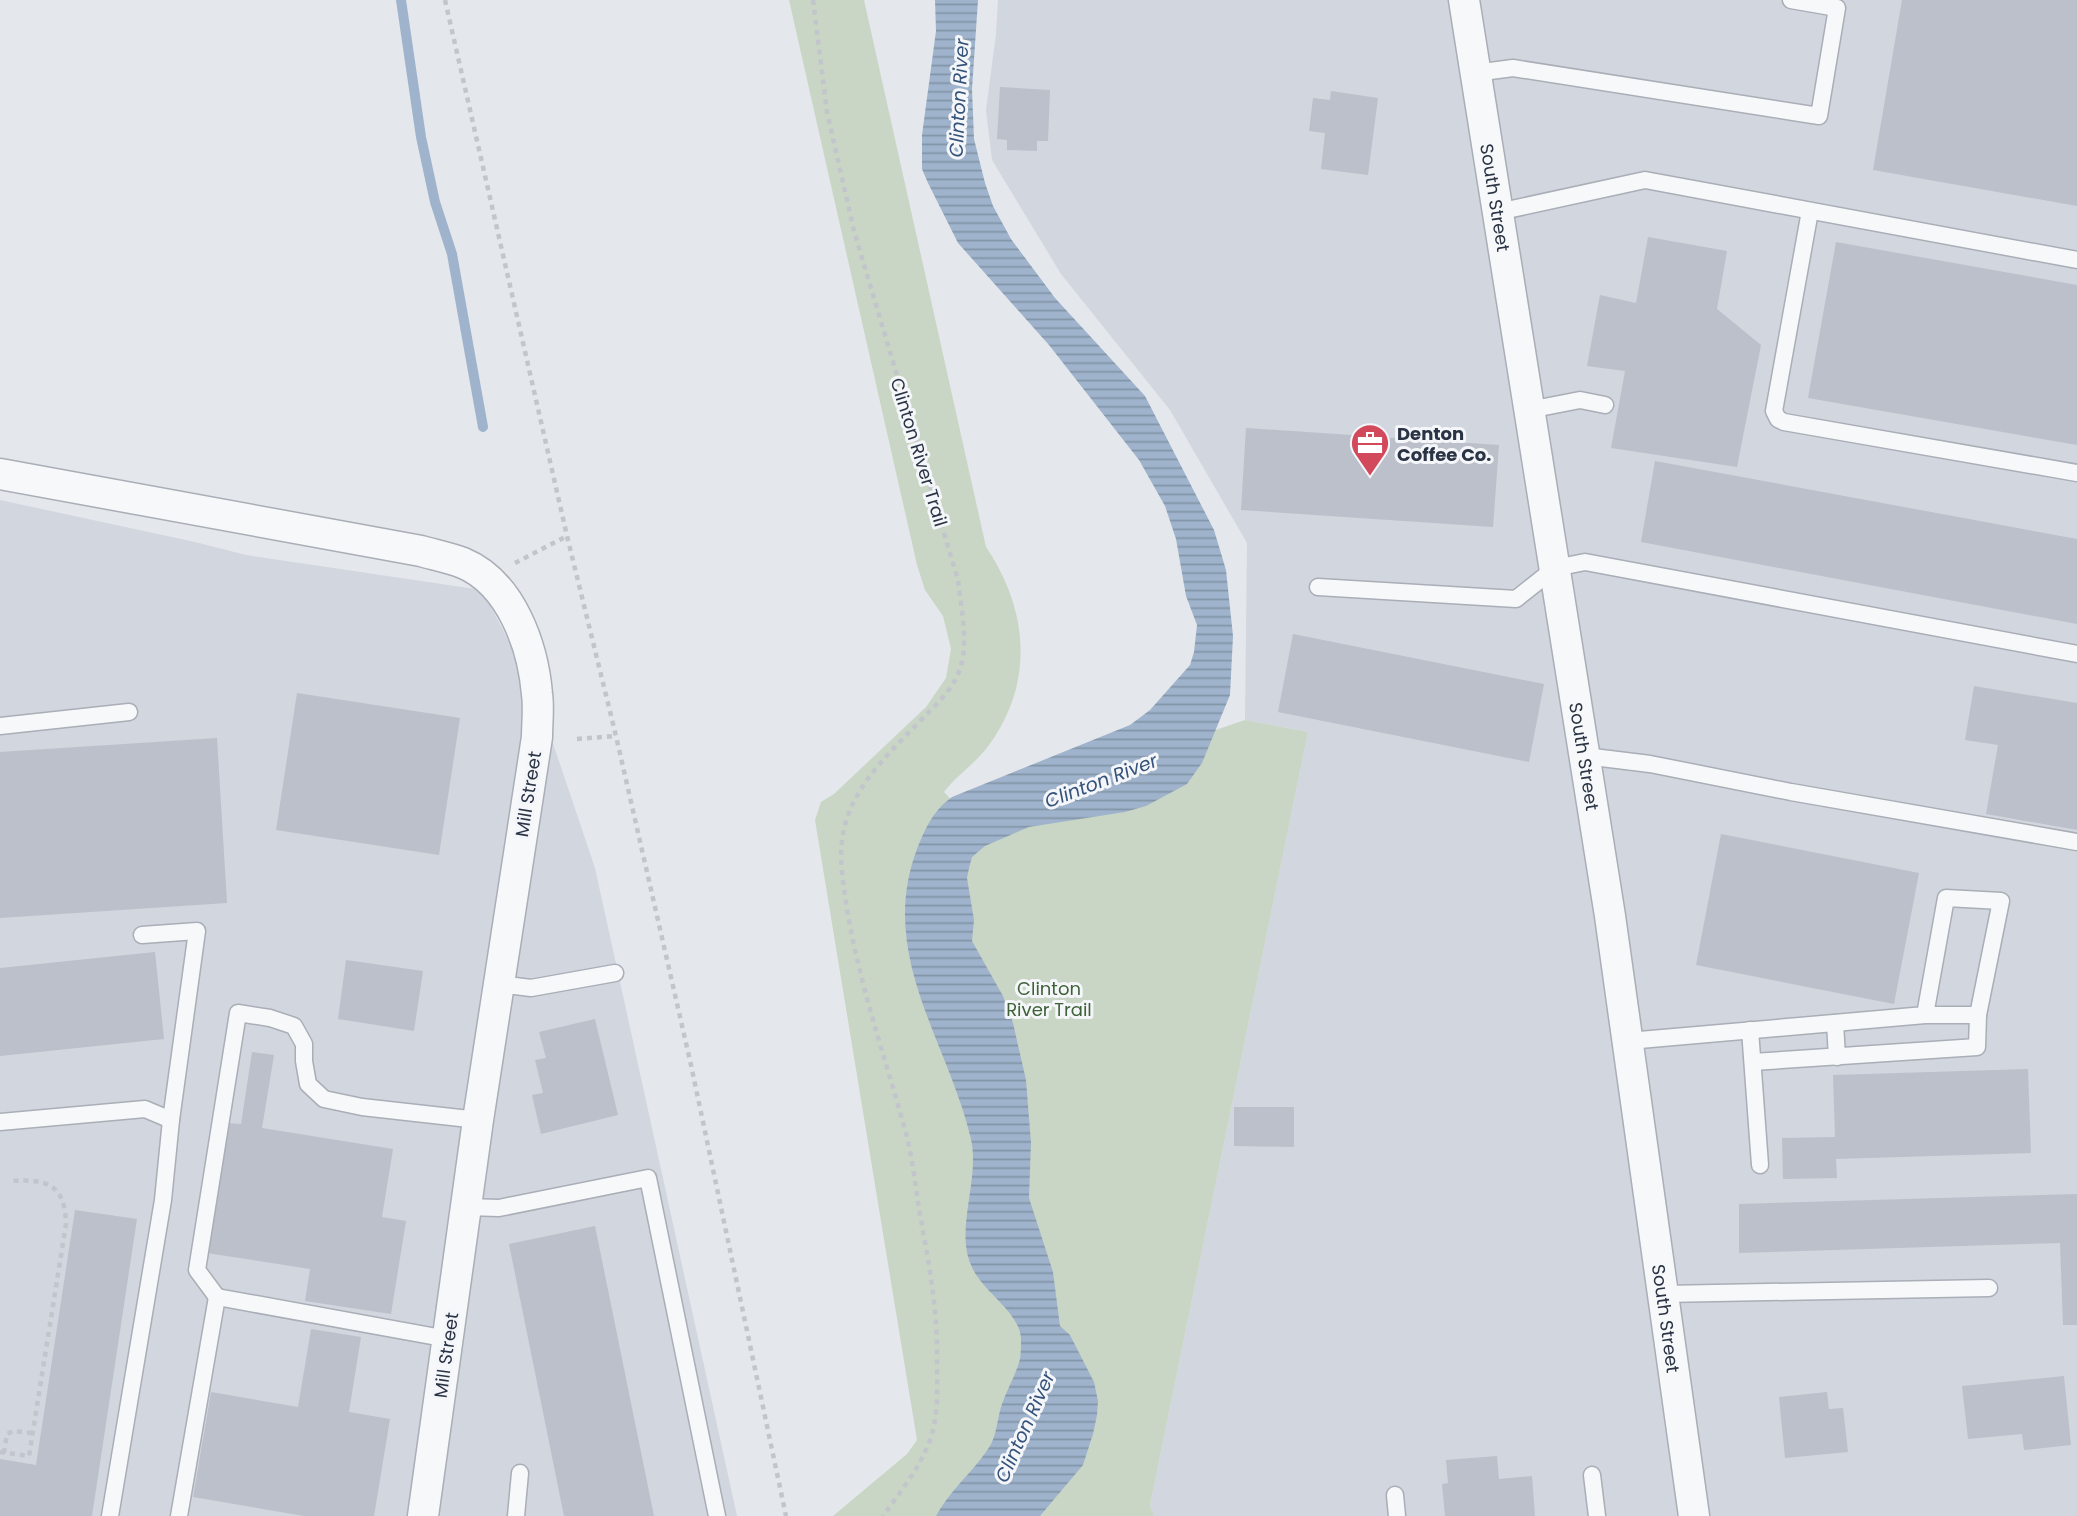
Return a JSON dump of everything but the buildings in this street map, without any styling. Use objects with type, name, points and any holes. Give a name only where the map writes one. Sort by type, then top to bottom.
[{"type":"street","name":"South Street","points":[[1464,0],[1585,755],[1694,1516]]},
{"type":"street","name":"Mill Street","points":[[0,474],[421,551],[464,564],[486,578],[502,596],[519,623],[530,653],[537,694],[537,737],[478,1120],[424,1516]]},
{"type":"lane","points":[[1475,74],[1513,68],[1819,116],[1837,8],[1791,0]]},
{"type":"lane","points":[[1498,212],[1644,180],[2077,260]]},
{"type":"lane","points":[[1810,211],[1774,411],[1778,419],[2077,473]]},
{"type":"lane","points":[[1529,410],[1580,400],[1605,405]]},
{"type":"lane","points":[[1318,587],[1516,599],[1555,568],[1585,562],[2077,654]]},
{"type":"lane","points":[[0,726],[129,712]]},
{"type":"lane","points":[[1585,755],[1650,764],[1791,792],[2077,842]]},
{"type":"lane","points":[[1753,1062],[1977,1047],[1978,1015],[2001,901],[1946,898],[1925,1015]]},
{"type":"lane","points":[[110,1516],[163,1200],[197,931],[142,935]]},
{"type":"lane","points":[[499,984],[531,988],[615,973]]},
{"type":"lane","points":[[449,1339],[217,1297],[197,1270],[238,1013],[270,1018],[294,1026],[304,1044],[308,1084],[324,1099],[362,1107],[478,1120]]},
{"type":"lane","points":[[1628,1041],[1925,1015],[1978,1015]]},
{"type":"lane","points":[[1835,1023],[1837,1057]]},
{"type":"lane","points":[[1750,1030],[1760,1165]]},
{"type":"lane","points":[[0,1122],[145,1109],[171,1121]]},
{"type":"lane","points":[[466,1207],[499,1208],[648,1178],[717,1516]]},
{"type":"lane","points":[[1663,1294],[1989,1288]]},
{"type":"lane","points":[[179,1516],[217,1297]]},
{"type":"lane","points":[[516,1516],[520,1473]]},
{"type":"lane","points":[[1591,1475],[1597,1516]]},
{"type":"lane","points":[[1395,1495],[1397,1516]]},
{"type":"path","points":[[445,0],[694,1079],[786,1516]]},
{"type":"path","name":"Clinton River Trail","points":[[813,0],[827,112],[854,231],[958,580],[963,633],[964,655],[951,686],[864,781],[845,822],[841,845],[841,868],[852,941],[908,1141],[938,1336],[936,1415],[931,1440],[915,1470],[883,1516]]},
{"type":"path","points":[[486,578],[567,536]]},
{"type":"path","points":[[578,739],[616,736]]},
{"type":"path","points":[[10,1181],[33,1180],[52,1185],[65,1209],[66,1224],[33,1433],[29,1457],[2,1453],[7,1434],[13,1431],[33,1433]]},
{"type":"shaded area","points":[[998,0],[2077,0],[2077,1516],[1154,1516],[1150,1505],[1308,732],[1245,720],[1247,543],[1170,410],[1061,274],[992,160],[986,110]]},
{"type":"shaded area","points":[[0,500],[246,555],[482,590],[536,693],[595,868],[737,1516],[0,1516]]},
{"type":"green space","name":"Clinton River Trail","points":[[789,0],[864,0],[986,547],[1011,595],[1018,620],[1019,671],[1014,696],[1004,721],[984,751],[944,792],[966,815],[1245,720],[1308,732],[1150,1505],[1154,1516],[833,1516],[907,1454],[917,1440],[815,820],[821,802],[834,794],[926,707],[946,678],[951,649],[943,616],[925,590],[917,565]]},
{"type":"water","name":"Clinton River","points":[[935,0],[978,0],[972,89],[974,139],[993,206],[1011,239],[1055,298],[1145,396],[1214,530],[1226,570],[1233,636],[1230,695],[1202,763],[1187,784],[1146,806],[1125,812],[1029,827],[985,846],[972,857],[969,868],[967,878],[974,920],[972,941],[1003,996],[1013,1023],[1026,1080],[1031,1143],[1029,1198],[1053,1272],[1060,1326],[1070,1335],[1094,1382],[1098,1401],[1093,1434],[1083,1465],[1040,1516],[936,1516],[991,1444],[1002,1404],[1020,1359],[1021,1338],[1014,1319],[976,1274],[967,1251],[966,1220],[973,1171],[971,1139],[910,962],[905,925],[907,888],[917,849],[931,820],[945,802],[1130,725],[1150,710],[1190,665],[1197,625],[1186,596],[1176,539],[1165,506],[1139,460],[1049,345],[958,243],[922,169],[922,135],[936,31]]},
{"type":"waterway","points":[[401,0],[421,137],[435,202],[452,254],[483,427]]},
{"type":"place","name":"Denton Coffee Co.","points":[[1370,477]]}]
